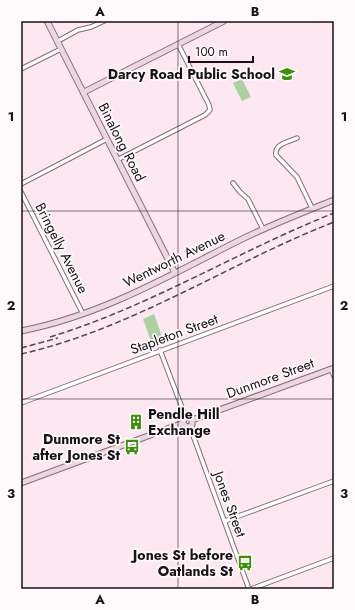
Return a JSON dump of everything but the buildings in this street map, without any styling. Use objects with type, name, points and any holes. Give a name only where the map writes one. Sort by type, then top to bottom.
[{"type":"main road","name":"Binalong Road","points":[[47,21],[175,273]]},
{"type":"main road","points":[[84,92],[224,21]]},
{"type":"main road","name":"Wentworth Avenue","points":[[21,330],[101,308],[175,273],[237,241],[334,200]]},
{"type":"main road","name":"Dunmore Street","points":[[192,420],[333,368]]},
{"type":"main road","points":[[21,483],[183,423],[186,418],[192,420],[190,427],[185,426],[183,423]]},
{"type":"street","points":[[58,41],[78,30],[92,27],[104,21]]},
{"type":"street","points":[[117,160],[205,115],[210,110],[209,105],[178,44]]},
{"type":"street","points":[[21,69],[61,48]]},
{"type":"street","points":[[297,138],[278,146],[275,151],[276,155],[297,177],[312,208]]},
{"type":"street","points":[[21,184],[107,139]]},
{"type":"street","points":[[233,183],[248,199],[264,229]]},
{"type":"street","name":"Bringelly Avenue","points":[[21,192],[83,314]]},
{"type":"street","name":"Stapleton Street","points":[[21,403],[334,286]]},
{"type":"street","points":[[160,350],[186,418]]},
{"type":"street","points":[[333,368],[334,376]]},
{"type":"street","name":"Jones Street","points":[[190,427],[250,589]]},
{"type":"street","points":[[225,521],[334,481]]},
{"type":"street","points":[[250,589],[334,558]]},
{"type":"green space","points":[[242,79],[251,97],[242,101],[233,83]]},
{"type":"green space","points":[[154,314],[164,342],[153,347],[143,319]]},
{"type":"railway","points":[[50,337],[87,325],[158,295],[263,244],[334,213]]},
{"type":"railway","points":[[21,354],[62,343],[102,329],[180,294],[295,238],[334,222]]},
{"type":"railway","points":[[21,348],[58,338]]},
{"type":"place","name":"Darcy Road Public School","points":[[287,74]]},
{"type":"place","name":"Pendle Hill Exchange","points":[[136,422]]},
{"type":"place","name":"Dunmore St after Jones St","points":[[132,447]]},
{"type":"place","name":"Jones St before Oatlands St","points":[[245,563]]}]
